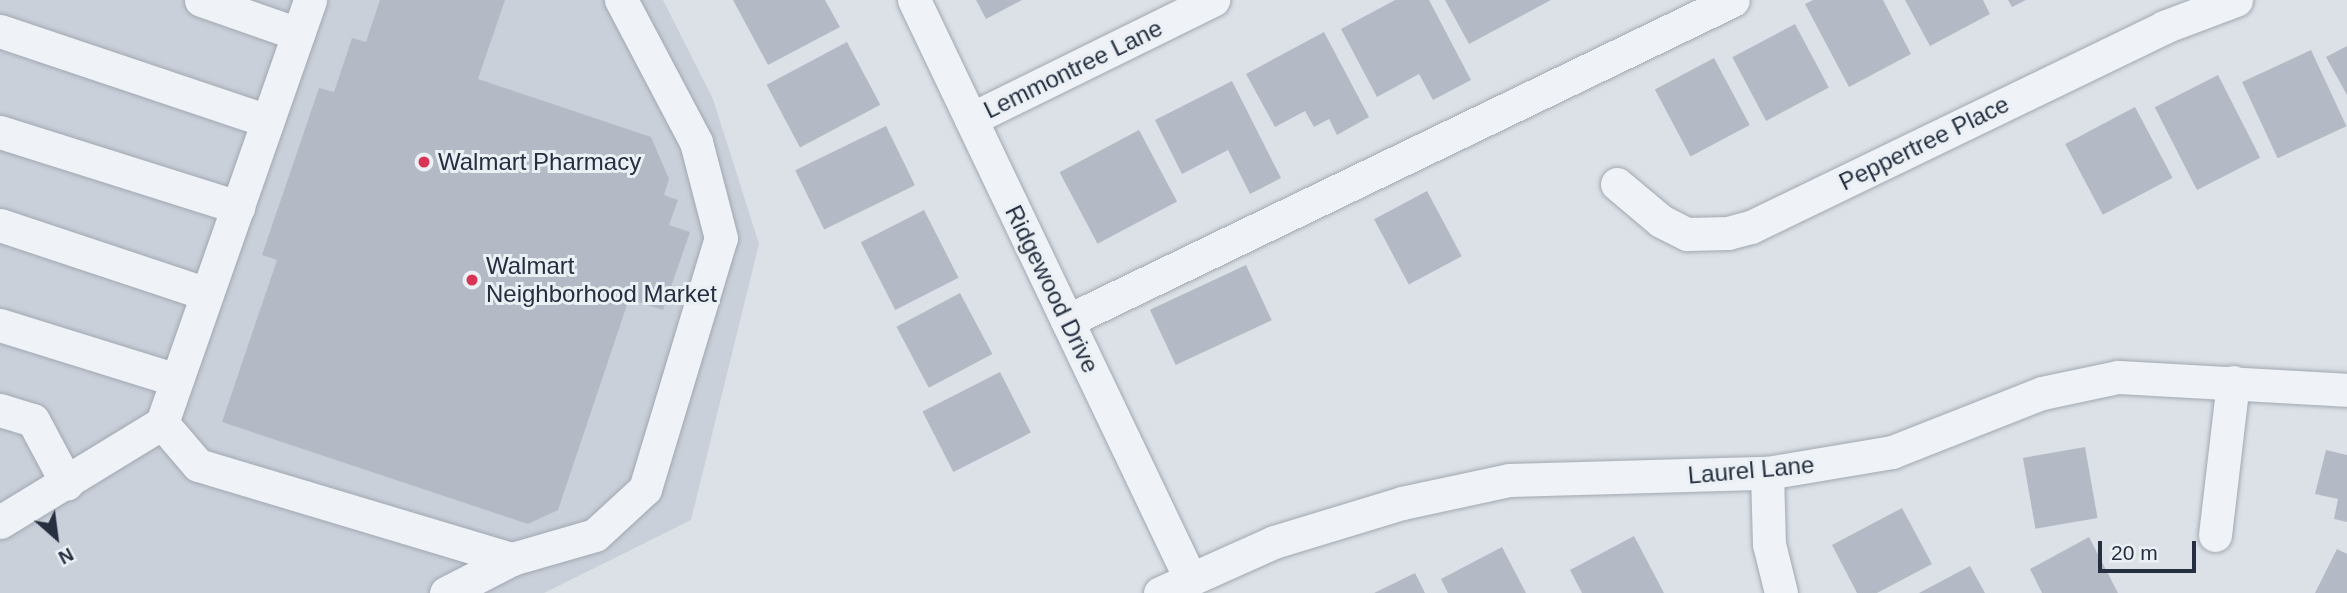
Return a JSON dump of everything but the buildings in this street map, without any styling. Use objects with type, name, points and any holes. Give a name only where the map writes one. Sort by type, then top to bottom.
[{"type":"street","points":[[201,0],[298,34]]},
{"type":"street","points":[[0,522],[162,423],[310,0]]},
{"type":"street","points":[[446,593],[512,559],[595,535],[645,489],[721,238],[696,142],[621,0]]},
{"type":"street","name":"Ridgewood Drive","points":[[914,0],[1190,578]]},
{"type":"street","name":"Lemmontree Lane","points":[[971,119],[1213,0]]},
{"type":"street","points":[[1067,321],[1732,0]]},
{"type":"street","name":"Peppertree Place","points":[[1617,184],[1661,221],[1687,234],[1728,233],[1751,227],[2164,27],[2236,0]]},
{"type":"street","points":[[0,31],[267,121]]},
{"type":"street","points":[[0,132],[237,207]]},
{"type":"street","points":[[0,225],[207,294]]},
{"type":"street","points":[[0,325],[177,380]]},
{"type":"street","name":"Laurel Lane","points":[[1160,593],[1274,542],[1363,515],[1510,480],[1767,473],[1892,452],[2042,393],[2105,380],[2234,382],[2347,390]]},
{"type":"street","points":[[2215,535],[2234,382]]},
{"type":"street","points":[[0,410],[33,420],[66,484]]},
{"type":"street","points":[[162,423],[198,466],[512,559]]},
{"type":"street","points":[[1767,473],[1769,544],[1781,593]]},
{"type":"shaded area","points":[[0,0],[663,0],[713,99],[759,244],[691,520],[544,593],[0,593]]},
{"type":"place","name":"Walmart Pharmacy","points":[[424,162]]},
{"type":"place","name":"Walmart Neighborhood Market","points":[[472,280]]}]
